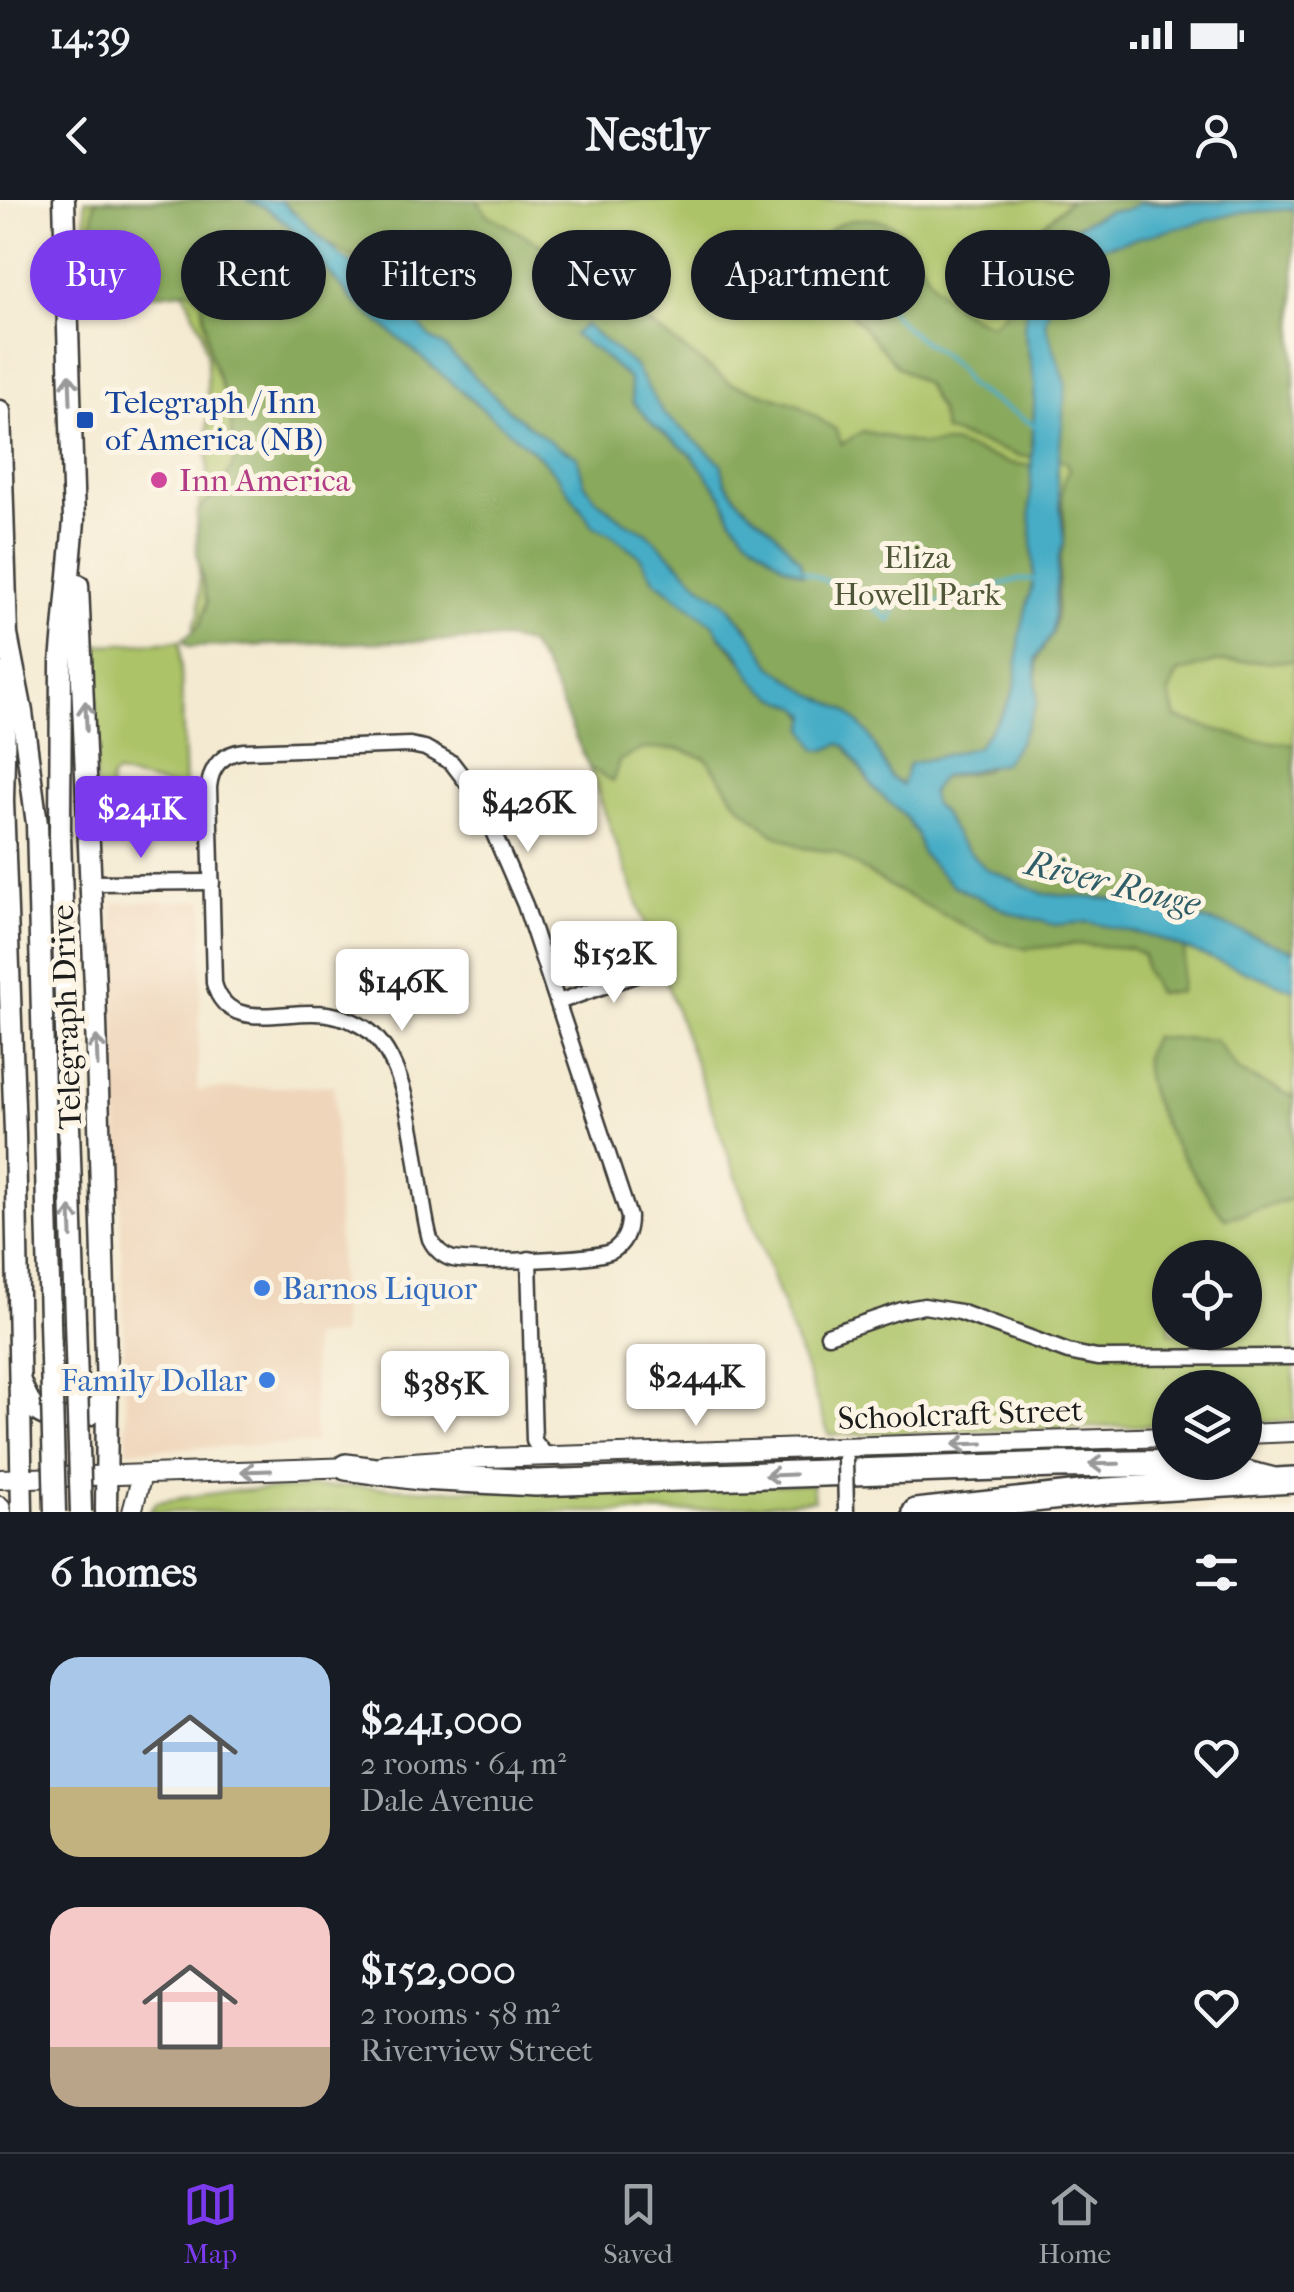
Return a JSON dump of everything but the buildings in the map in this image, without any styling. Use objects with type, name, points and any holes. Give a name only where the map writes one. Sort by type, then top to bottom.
[{"type":"highway","points":[[346,1467],[420,1478],[550,1483],[1056,1464],[1202,1463],[1282,1480]]},
{"type":"highway","points":[[916,1512],[1107,1490],[1282,1480]]},
{"type":"main road","points":[[64,200],[74,522],[61,662],[60,835],[80,1512]]},
{"type":"main road","points":[[0,411],[7,635],[37,824],[56,1512]]},
{"type":"main road","name":"Telegraph Drive","points":[[74,522],[92,884],[107,1392],[106,1512]]},
{"type":"main road","name":"Telegraph Drive","points":[[7,635],[4,820],[20,1382],[11,1478],[22,1512]]},
{"type":"main road","points":[[20,1382],[33,1407],[60,1418],[79,1419],[92,1413],[107,1392]]},
{"type":"main road","points":[[1262,1433],[1294,1432]]},
{"type":"main road","name":"Schoolcraft Street","points":[[11,1478],[548,1457],[845,1454],[1152,1438]]},
{"type":"main road","points":[[132,1512],[142,1475]]},
{"type":"street","points":[[410,746],[425,748],[452,762],[478,797],[525,906],[558,1002],[629,1217],[624,1240],[608,1253],[456,1260],[444,1255],[433,1245],[428,1232],[400,1077],[389,1053],[372,1034],[333,1015],[244,1015],[223,1004],[214,983],[210,778],[222,758],[244,750],[410,746]]},
{"type":"street","points":[[92,884],[212,882]]},
{"type":"street","points":[[558,1002],[656,968]]},
{"type":"street","points":[[528,1259],[534,1441],[548,1457]]},
{"type":"street","points":[[828,1335],[924,1306],[960,1312],[1068,1352],[1097,1358],[1294,1357]]},
{"type":"street","points":[[845,1454],[846,1512]]},
{"type":"shaded area","points":[[204,900],[197,1090],[334,1085],[341,1336],[312,1337],[315,1444],[127,1450],[112,903]]},
{"type":"green space","name":"Eliza Howell Park","points":[[85,200],[1294,200],[1294,1421],[1262,1422],[1262,1370],[1152,1370],[1152,1426],[829,1435],[541,635],[195,642],[194,625],[199,614],[199,500],[208,479],[207,359],[197,320],[326,320],[326,230],[181,230],[181,292],[161,290],[161,230],[86,230]]},
{"type":"green space","points":[[95,200],[246,200],[265,207],[292,230],[181,230],[181,291],[161,294],[161,230],[92,230]]},
{"type":"green space","points":[[279,200],[477,200],[487,214],[532,240],[532,320],[642,320],[730,383],[796,404],[835,429],[842,444],[863,431],[923,445],[952,443],[1009,463],[1032,466],[1034,576],[1015,689],[1002,714],[977,747],[909,764],[903,784],[891,778],[869,735],[847,711],[807,691],[772,666],[746,625],[724,601],[703,587],[647,533],[597,500],[569,451],[558,448],[512,413],[415,320],[512,320],[512,230],[346,230],[346,253],[326,242],[326,230],[312,230]],"holes":[[[585,325],[634,365],[663,413],[721,463],[725,482],[742,504],[773,530],[803,574],[783,565],[731,517],[723,497],[691,454],[633,402],[629,379],[574,335]]]},
{"type":"green space","points":[[1070,200],[1192,200],[1140,203],[1126,210],[1108,211],[1068,230],[1038,230]]},
{"type":"green space","points":[[1294,209],[1294,661],[1215,662],[1178,673],[1169,693],[1176,718],[1252,740],[1294,744],[1294,951],[1227,926],[1120,900],[1044,894],[985,868],[958,840],[933,804],[931,792],[940,778],[986,770],[1037,672],[1038,658],[1053,630],[1065,536],[1062,489],[1069,469],[1065,461],[1057,459],[1065,397],[1046,320],[1110,320],[1110,243],[1238,213]]},
{"type":"green space","points":[[863,219],[888,223],[897,229],[830,230]]},
{"type":"green space","points":[[326,269],[346,292],[346,320],[377,320],[541,458],[593,526],[639,555],[655,580],[714,625],[776,698],[800,706],[826,750],[839,744],[845,746],[874,789],[905,816],[917,835],[922,854],[952,885],[1011,913],[1055,924],[1088,922],[1123,928],[1185,949],[1179,992],[1157,993],[1145,970],[1143,955],[1130,948],[1074,944],[1027,949],[994,941],[894,889],[835,852],[804,848],[772,833],[738,804],[707,759],[679,749],[642,749],[619,761],[613,781],[589,768],[549,676],[529,644],[505,639],[190,647],[182,640],[200,625],[207,603],[197,554],[197,512],[222,487],[234,462],[230,411],[210,355],[205,320],[326,320]]},
{"type":"green space","points":[[925,270],[945,296],[945,320],[980,320],[991,324],[996,320],[1026,320],[1024,331],[1035,384],[1032,457],[944,431],[939,410],[925,384],[897,366],[856,320],[925,320]]},
{"type":"green space","points":[[180,641],[185,790],[117,774],[111,778],[110,792],[98,790],[98,645]]},
{"type":"green space","points":[[1153,1037],[1215,1040],[1239,1072],[1294,1097],[1294,1198],[1225,1219],[1174,1143],[1152,1099],[1145,1059]]},
{"type":"green space","points":[[812,1484],[814,1500],[685,1512],[149,1512],[157,1502],[228,1491],[353,1486],[438,1490]]},
{"type":"water","points":[[246,200],[281,201],[313,230],[292,230],[265,207]]},
{"type":"water","points":[[1294,200],[1294,209],[1238,213],[1110,245],[1110,230],[1068,230],[1108,211],[1126,210],[1140,203]]},
{"type":"water","points":[[326,242],[346,259],[346,292],[326,269]]},
{"type":"water","points":[[377,320],[415,320],[512,413],[577,456],[584,483],[597,500],[647,533],[703,587],[724,601],[772,666],[807,691],[847,711],[869,735],[891,778],[902,785],[909,764],[977,747],[1002,714],[1015,688],[1020,635],[1034,576],[1030,505],[1035,384],[1024,330],[1025,320],[1046,320],[1066,383],[1057,477],[1064,542],[1059,555],[1052,634],[1036,658],[1037,703],[1019,742],[1004,763],[941,777],[931,792],[933,804],[958,840],[985,868],[1044,894],[1120,900],[1227,926],[1294,951],[1294,990],[1155,937],[1088,922],[1055,925],[1011,913],[952,885],[922,854],[917,835],[905,816],[874,789],[846,746],[817,749],[805,729],[808,715],[761,687],[714,625],[655,580],[639,555],[593,526],[541,458]]},
{"type":"water","points":[[585,325],[634,365],[663,413],[721,463],[725,482],[800,561],[803,574],[783,565],[747,536],[691,454],[653,425],[633,402],[629,379],[573,335]]},
{"type":"waterway","points":[[899,320],[951,362],[971,387],[1037,427]]},
{"type":"waterway","points":[[804,571],[861,598],[890,621],[898,601],[944,603],[1016,580],[1037,579]]},
{"type":"place","name":"Telegraph / Inn of America (NB)","points":[[85,420]]},
{"type":"place","name":"Inn America","points":[[159,480]]},
{"type":"place","name":"Barnos Liquor","points":[[262,1288]]},
{"type":"place","name":"Family Dollar","points":[[267,1380]]},
{"type":"water label","name":"River Rouge","points":[[1113,883]]}]
